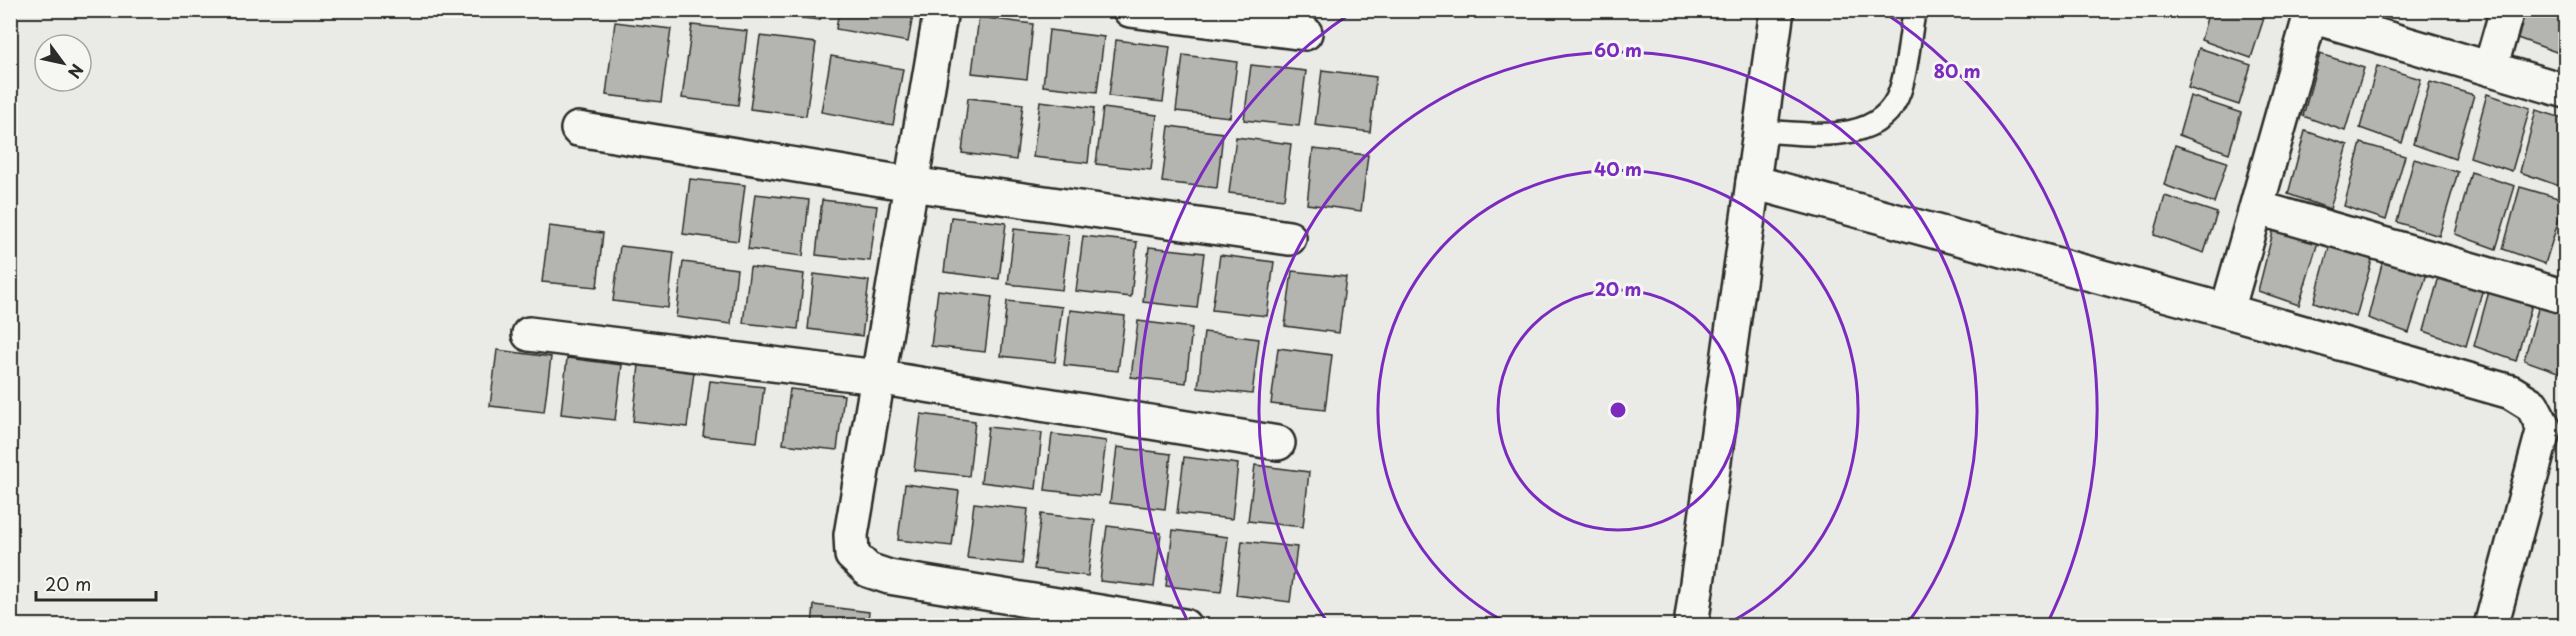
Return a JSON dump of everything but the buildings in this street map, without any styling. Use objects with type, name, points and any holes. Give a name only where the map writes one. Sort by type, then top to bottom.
[{"type":"street","points":[[941,10],[851,534],[852,555],[868,570],[889,577],[1184,626]]},
{"type":"street","points":[[1130,10],[1305,33]]},
{"type":"street","points":[[1691,626],[1777,10]]},
{"type":"street","points":[[2490,69],[2507,10]]},
{"type":"street","points":[[2227,311],[2312,13],[2565,91]]},
{"type":"street","points":[[578,129],[911,184],[1289,238]]},
{"type":"street","points":[[1753,182],[2227,311],[2511,392],[2532,405],[2544,428],[2491,626]]},
{"type":"street","points":[[2258,208],[2565,297]]},
{"type":"street","points":[[529,334],[878,377],[1278,443]]},
{"type":"lane","points":[[1760,131],[1843,134],[1866,127],[1887,112],[1899,93],[1914,14],[1912,10]]}]
